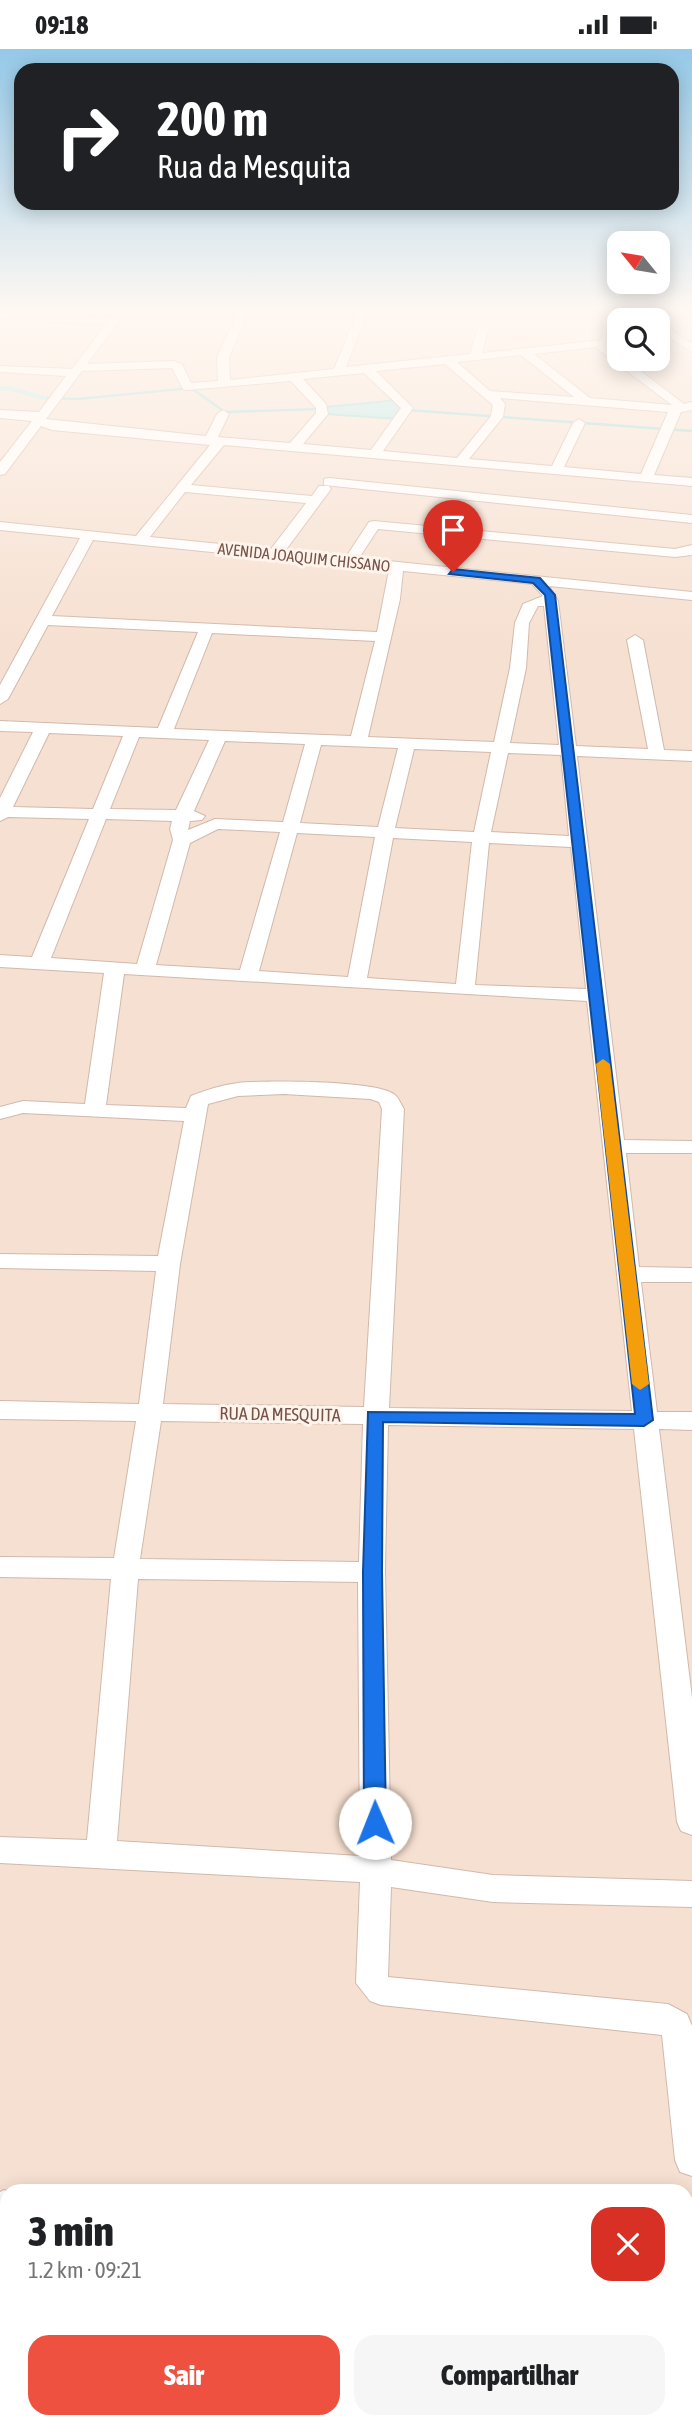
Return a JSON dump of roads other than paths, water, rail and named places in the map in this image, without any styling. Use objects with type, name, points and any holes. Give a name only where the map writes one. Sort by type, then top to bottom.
[{"type":"street","points":[[36,422],[52,426],[293,448],[339,467],[604,491],[647,476],[669,422]]},
{"type":"street","points":[[0,471],[36,422]]},
{"type":"street","points":[[140,540],[215,441],[221,422]]},
{"type":"street","points":[[293,448],[313,422]]},
{"type":"street","points":[[375,454],[397,422]]},
{"type":"street","points":[[460,462],[491,422]]},
{"type":"street","points":[[557,469],[579,422]]},
{"type":"street","points":[[0,444],[18,445]]},
{"type":"street","points":[[275,554],[339,467],[375,454],[692,480]]},
{"type":"street","points":[[557,469],[604,491],[691,518]]},
{"type":"street","points":[[181,488],[316,500]]},
{"type":"street","points":[[350,561],[374,525],[558,579],[692,596]]},
{"type":"street","name":"AVENIDA JOAQUIM CHISSANO","points":[[0,526],[536,580],[558,579]]},
{"type":"street","points":[[0,699],[89,535]]},
{"type":"street","points":[[465,991],[481,838],[498,749],[518,668],[525,612],[558,579],[674,553],[686,553],[692,549]]},
{"type":"street","points":[[674,553],[692,555]]},
{"type":"street","points":[[358,743],[384,637],[397,566]]},
{"type":"street","points":[[558,579],[579,842],[692,1822]]},
{"type":"street","points":[[44,620],[384,637]]},
{"type":"street","points":[[164,733],[206,628]]},
{"type":"street","points":[[635,640],[657,755]]},
{"type":"street","points":[[0,726],[570,753],[692,756]]},
{"type":"street","points":[[43,728],[1,813],[201,817],[215,824],[288,829],[579,842]]},
{"type":"street","points":[[40,962],[97,815],[133,732]]},
{"type":"street","points":[[145,968],[183,840],[179,829],[182,817],[219,737]]},
{"type":"street","points":[[248,976],[314,741]]},
{"type":"street","points":[[356,984],[385,832],[407,745]]},
{"type":"street","points":[[183,840],[215,824]]},
{"type":"street","points":[[0,961],[145,968],[465,991],[596,995]]},
{"type":"street","points":[[95,1109],[116,967]]},
{"type":"street","points":[[101,1853],[125,1571],[150,1412],[168,1264],[193,1115],[198,1100],[238,1088],[373,1093],[387,1098],[393,1109],[374,1416],[372,1572],[375,1870],[372,1983],[374,1988],[381,1991],[668,2019],[675,2025],[692,2159]]},
{"type":"street","points":[[1,1111],[23,1107],[193,1115]]},
{"type":"street","points":[[612,1146],[692,1147]]},
{"type":"street","points":[[0,1261],[168,1264]]},
{"type":"street","points":[[627,1274],[692,1275]]},
{"type":"street","name":"RUA DA MESQUITA","points":[[0,1410],[692,1421]]},
{"type":"street","points":[[0,1567],[125,1571],[372,1572]]},
{"type":"street","points":[[0,1850],[101,1853],[375,1870],[412,1879],[477,1888],[692,1894]]},
{"type":"waterway","points":[[571,422],[692,431]]}]
